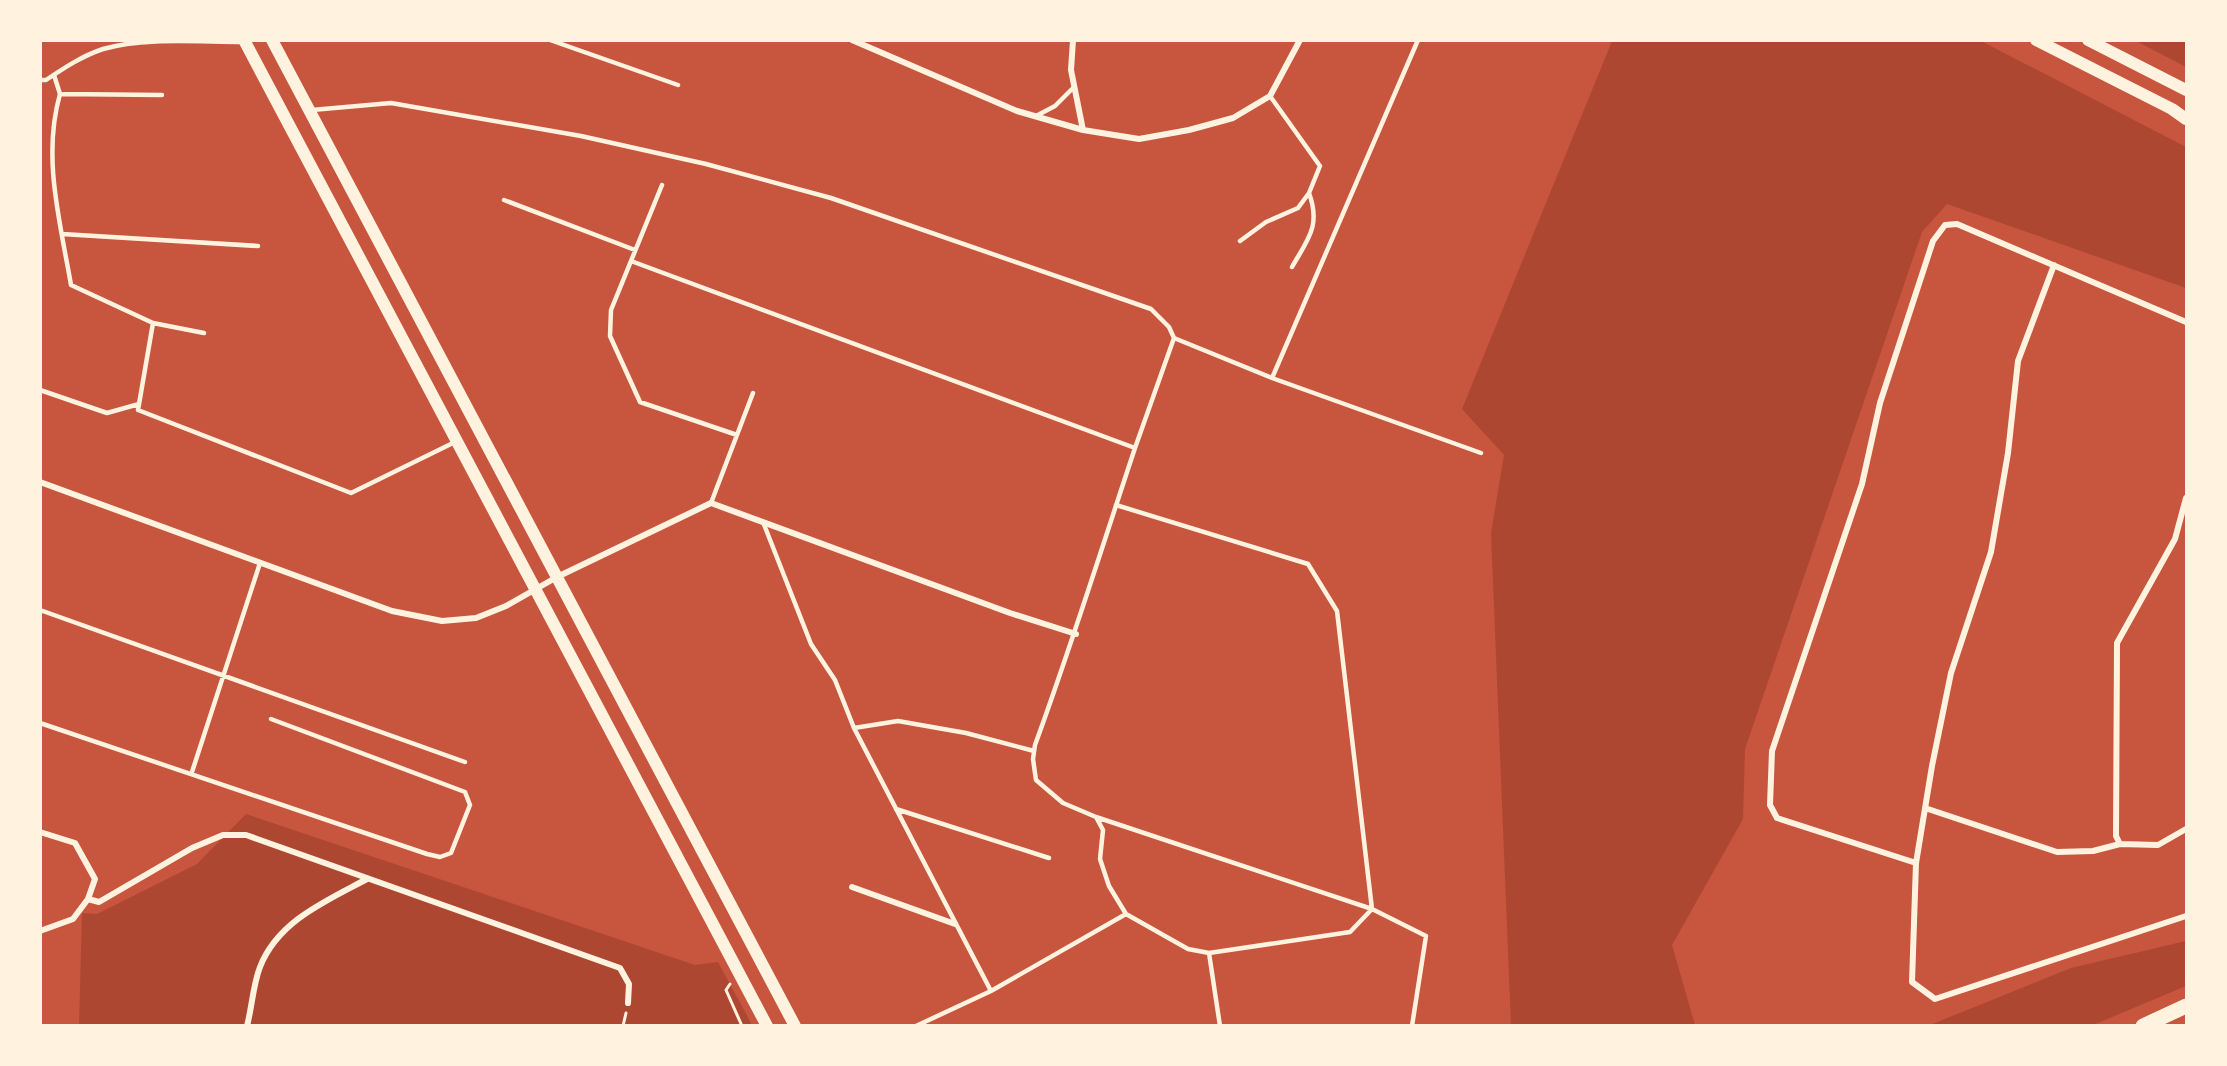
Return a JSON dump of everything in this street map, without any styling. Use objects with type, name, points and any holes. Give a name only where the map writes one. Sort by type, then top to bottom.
[{"type":"main road","points":[[272,40],[795,1026]]},
{"type":"main road","points":[[2036,40],[2172,109],[2187,119]]},
{"type":"main road","points":[[2088,40],[2187,90]]},
{"type":"main road","points":[[244,41],[767,1026]]},
{"type":"main road","points":[[2143,1026],[2187,1006]]},
{"type":"street","points":[[852,40],[1036,116],[1083,130],[1139,139],[1189,130],[1233,118],[1270,96],[1300,40]]},
{"type":"street","points":[[1073,40],[1071,70],[1083,130]]},
{"type":"street","points":[[1916,863],[1777,818],[1770,805],[1772,751],[1862,484],[1880,403],[1933,241],[1945,225],[1957,224],[2187,322]]},
{"type":"street","points":[[2054,265],[2018,361],[2008,453],[1990,552],[1951,673],[1916,863],[1912,982],[1935,999],[2187,916]]},
{"type":"street","points":[[40,482],[392,611],[442,621],[476,618],[711,503],[1010,613],[1076,634]]},
{"type":"street","points":[[2120,844],[2116,836],[2117,643],[2175,539],[2187,498]]},
{"type":"street","points":[[1925,808],[2057,852],[2093,851],[2120,844],[2158,845],[2187,829]]},
{"type":"street","points":[[40,832],[75,843],[95,879],[88,899],[73,919],[40,931]]},
{"type":"street","points":[[88,899],[99,902],[192,848],[223,835],[246,836],[620,968],[629,984],[628,1003]]},
{"type":"street","points":[[247,1026],[260,967],[279,935],[308,910],[367,879]]},
{"type":"street","points":[[852,887],[955,924]]},
{"type":"lane","points":[[550,40],[678,85]]},
{"type":"lane","points":[[1272,378],[1418,40]]},
{"type":"lane","points":[[40,80],[46,80],[75,61],[104,49],[158,43],[244,41]]},
{"type":"lane","points":[[54,75],[60,94],[53,120],[51,162],[71,285],[153,323],[204,333]]},
{"type":"lane","points":[[1036,116],[1055,106],[1074,87]]},
{"type":"lane","points":[[60,94],[162,95]]},
{"type":"lane","points":[[1240,242],[1266,222],[1298,208],[1309,193],[1320,166],[1270,96]]},
{"type":"lane","points":[[309,110],[390,103],[581,136],[706,164],[831,198],[1150,309],[1169,327],[1174,338],[1272,378],[1482,453]]},
{"type":"lane","points":[[662,185],[611,310],[609,336],[640,402],[737,435]]},
{"type":"lane","points":[[1292,267],[1313,230],[1315,210],[1309,193]]},
{"type":"lane","points":[[504,200],[635,250]]},
{"type":"lane","points":[[62,234],[258,246]]},
{"type":"lane","points":[[631,261],[1135,448]]},
{"type":"lane","points":[[153,323],[138,410],[351,493],[456,441]]},
{"type":"lane","points":[[1174,338],[1116,505],[1076,634],[1034,751],[1036,780],[1064,803],[1096,817],[1372,909],[1426,936],[1412,1026]]},
{"type":"lane","points":[[40,390],[107,413],[139,404]]},
{"type":"lane","points":[[711,503],[753,393]]},
{"type":"lane","points":[[1116,505],[1308,564],[1337,611],[1372,909]]},
{"type":"lane","points":[[763,522],[811,644],[835,680],[854,729],[991,992]]},
{"type":"lane","points":[[192,772],[260,563]]},
{"type":"lane","points":[[40,610],[465,762]]},
{"type":"lane","points":[[40,723],[192,772],[427,854],[440,857],[451,853],[470,805],[465,792],[271,719]]},
{"type":"lane","points":[[854,729],[898,721],[966,733],[1034,751]]},
{"type":"lane","points":[[896,809],[1048,858]]},
{"type":"lane","points":[[1096,817],[1103,830],[1100,859],[1109,886],[1126,914],[1188,949],[1209,953],[1350,932],[1372,909]]},
{"type":"lane","points":[[916,1026],[991,992],[1126,914]]},
{"type":"lane","points":[[1209,953],[1220,1026]]},
{"type":"shaded area","points":[[1612,41],[1981,41],[2186,147],[2186,288],[1947,204],[1922,232],[1745,749],[1743,819],[1672,945],[1695,1025],[1511,1025],[1491,533],[1504,455],[1462,409]]},
{"type":"shaded area","points":[[2136,41],[2186,41],[2186,67]]},
{"type":"shaded area","points":[[246,814],[695,965],[718,962],[752,1025],[79,1026],[82,913],[97,914],[197,864]]},
{"type":"shaded area","points":[[2186,941],[2186,986],[2093,1025],[1930,1025],[2071,968]]}]
